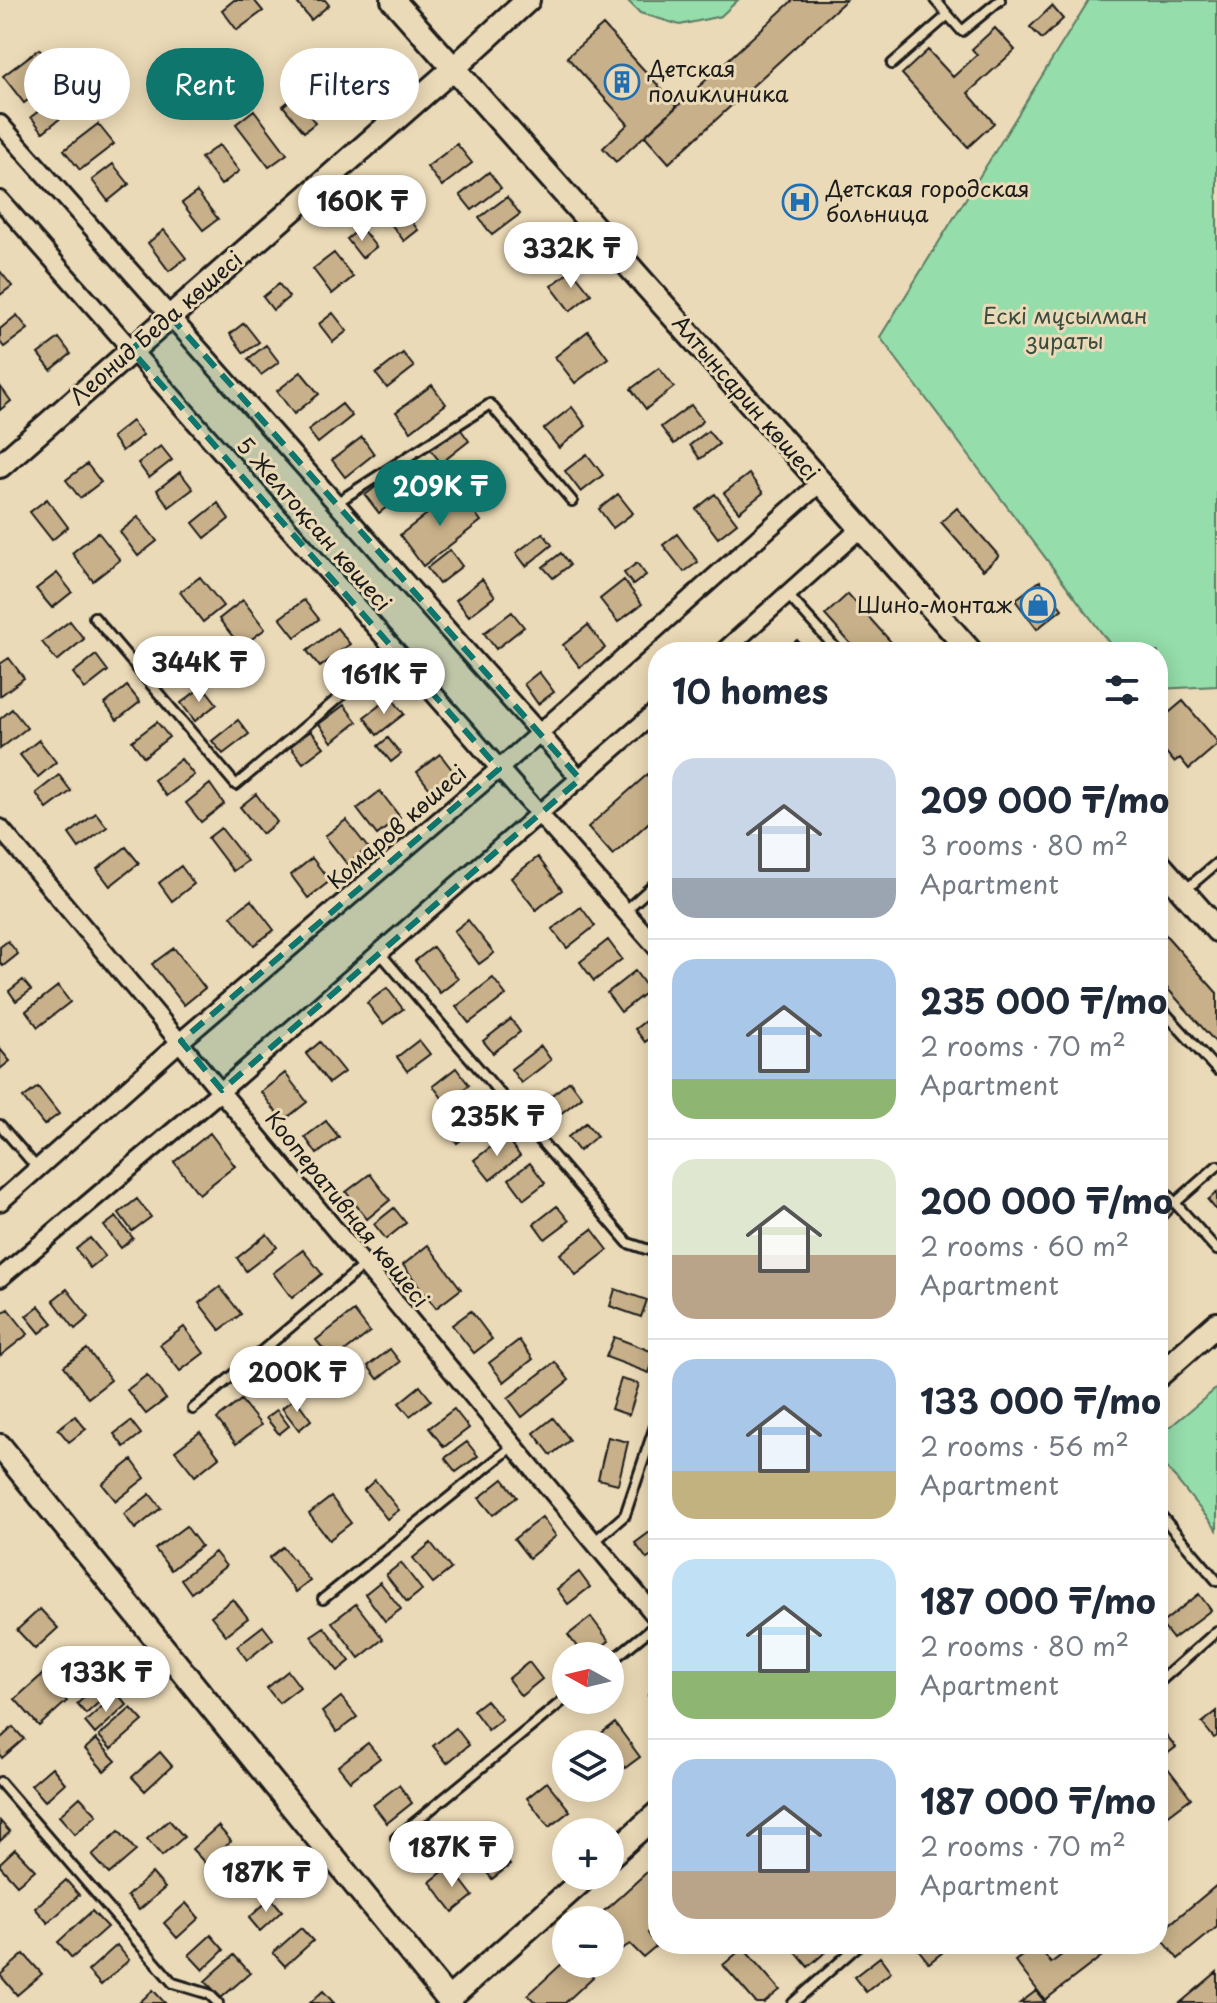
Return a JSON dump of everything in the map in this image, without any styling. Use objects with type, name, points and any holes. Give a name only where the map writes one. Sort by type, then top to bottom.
[{"type":"street","name":"Алтынсарин көшесі","points":[[393,0],[962,642]]},
{"type":"street","name":"Леонид Беда көшесі","points":[[0,466],[528,0]]},
{"type":"street","name":"5 Желтоқсан көшесі","points":[[0,124],[580,779]]},
{"type":"street","name":"5 Желтоқсан көшесі","points":[[0,200],[648,937]]},
{"type":"street","name":"Комаров көшесі","points":[[0,1202],[181,1041],[539,734],[821,482]]},
{"type":"street","points":[[734,642],[861,528]]},
{"type":"street","points":[[0,1278],[222,1090],[648,719]]},
{"type":"street","name":"Кооперативная көшесі","points":[[0,828],[222,1090],[363,1266],[648,1609]]},
{"type":"street","points":[[1168,874],[1217,930]]},
{"type":"street","points":[[1168,1367],[1217,1324]]},
{"type":"street","points":[[0,1446],[448,2002],[572,1890]]},
{"type":"street","points":[[624,1843],[648,1822]]},
{"type":"lane","points":[[935,0],[962,31],[1000,0]]},
{"type":"lane","points":[[892,64],[948,15]]},
{"type":"lane","points":[[336,504],[490,404],[572,501]]},
{"type":"lane","points":[[787,594],[830,642]]},
{"type":"lane","points":[[94,617],[236,785],[395,650]]},
{"type":"lane","points":[[1183,891],[1217,863]]},
{"type":"lane","points":[[625,911],[648,890]]},
{"type":"lane","points":[[380,953],[628,1243],[648,1250]]},
{"type":"lane","points":[[1168,1016],[1217,1070]]},
{"type":"lane","points":[[0,1125],[37,1169]]},
{"type":"lane","points":[[1175,1203],[1217,1166]]},
{"type":"lane","points":[[1168,1195],[1217,1250]]},
{"type":"lane","points":[[193,1409],[363,1266]]},
{"type":"lane","points":[[323,1599],[513,1446]]},
{"type":"lane","points":[[594,1542],[625,1515],[648,1447]]},
{"type":"lane","points":[[1168,1524],[1217,1581]]},
{"type":"lane","points":[[624,1650],[648,1630]]},
{"type":"lane","points":[[1168,1674],[1217,1631]]},
{"type":"lane","points":[[396,1838],[552,1710]]},
{"type":"lane","points":[[0,1782],[173,1983],[209,1994],[218,2003]]},
{"type":"lane","points":[[793,2003],[849,1954]]},
{"type":"highlighted area","points":[[170,316],[580,779],[222,1090],[181,1041],[499,769],[131,350]]},
{"type":"green space","points":[[627,0],[738,0],[721,16],[680,25],[640,13]]},
{"type":"green space","name":"Ескі мұсылман зираты","points":[[1089,0],[1217,0],[1217,686],[1168,688],[1168,642],[1109,642],[880,337]]},
{"type":"green space","points":[[1217,1388],[1217,1530],[1168,1469],[1168,1429]]},
{"type":"building","points":[[234,0],[254,0],[263,11],[237,30],[222,10]]},
{"type":"building","points":[[304,0],[325,0],[329,5],[311,20],[298,4]]},
{"type":"building","points":[[793,0],[846,0],[669,163],[645,136]]},
{"type":"building","points":[[1052,6],[1063,19],[1042,39],[1030,27]]},
{"type":"building","name":"Детская поликлиника","points":[[603,25],[677,106],[616,162],[603,148],[628,124],[567,57]]},
{"type":"building","points":[[995,28],[1015,50],[968,93],[994,123],[968,147],[902,74],[928,50],[953,77],[977,55],[972,49]]},
{"type":"building","points":[[24,60],[24,103],[3,76]]},
{"type":"building","points":[[33,120],[58,120],[43,132]]},
{"type":"building","points":[[241,120],[262,120],[287,154],[269,167],[236,124]]},
{"type":"building","points":[[294,120],[313,120],[315,123],[304,132]]},
{"type":"building","points":[[98,124],[114,144],[80,170],[64,150]]},
{"type":"building","points":[[457,144],[472,163],[442,186],[427,167]]},
{"type":"building","points":[[219,145],[239,171],[221,185],[201,158]]},
{"type":"building","points":[[113,164],[129,184],[108,201],[92,180]]},
{"type":"building","points":[[489,172],[501,188],[472,210],[460,195]]},
{"type":"building","points":[[197,192],[218,219],[203,230],[182,203]]},
{"type":"building","points":[[507,197],[520,214],[492,235],[479,218]]},
{"type":"building","points":[[398,204],[418,230],[404,241],[384,215]]},
{"type":"building","points":[[361,228],[376,247],[362,258],[347,239]]},
{"type":"building","points":[[164,230],[186,258],[169,271],[148,243]]},
{"type":"building","points":[[531,232],[545,250],[529,263],[515,245]]},
{"type":"building","points":[[334,253],[353,277],[332,294],[313,269]]},
{"type":"building","points":[[572,270],[591,294],[570,311],[551,286]]},
{"type":"building","points":[[0,271],[12,286],[0,295]]},
{"type":"building","points":[[279,284],[289,297],[273,310],[263,297]]},
{"type":"building","points":[[333,313],[347,331],[333,342],[319,324]]},
{"type":"building","points":[[17,315],[28,329],[4,347],[0,342],[0,329]]},
{"type":"building","points":[[244,323],[259,342],[244,353],[230,334]]},
{"type":"building","points":[[588,331],[608,358],[575,383],[555,357]]},
{"type":"building","points":[[59,338],[71,354],[51,370],[38,354]]},
{"type":"building","points":[[266,345],[279,362],[261,375],[248,359]]},
{"type":"building","points":[[403,353],[414,367],[387,388],[376,374]]},
{"type":"building","points":[[659,368],[674,387],[646,409],[631,389]]},
{"type":"building","points":[[301,372],[319,394],[294,414],[277,391]]},
{"type":"building","points":[[432,385],[446,404],[411,431],[396,412]]},
{"type":"building","points":[[0,386],[11,401],[0,410]]},
{"type":"building","points":[[342,404],[352,416],[318,443],[308,430]]},
{"type":"building","points":[[691,405],[703,421],[674,444],[661,427]]},
{"type":"building","points":[[572,407],[586,426],[559,448],[544,429]]},
{"type":"building","points":[[132,421],[143,435],[122,451],[112,437]]},
{"type":"building","points":[[459,427],[469,441],[441,463],[430,449]]},
{"type":"building","points":[[708,431],[719,444],[700,459],[690,445]]},
{"type":"building","points":[[362,437],[374,454],[345,477],[332,460]]},
{"type":"building","points":[[161,446],[172,460],[149,478],[138,463]]},
{"type":"building","points":[[587,454],[603,475],[581,492],[565,471]]},
{"type":"building","points":[[87,464],[101,482],[80,498],[66,480]]},
{"type":"building","points":[[180,472],[193,489],[169,507],[157,490]]},
{"type":"building","points":[[749,474],[763,493],[739,512],[724,493]]},
{"type":"building","points":[[386,479],[400,497],[379,513],[365,495]]},
{"type":"building","points":[[458,490],[481,521],[423,566],[400,535]]},
{"type":"building","points":[[618,494],[633,513],[613,528],[599,509]]},
{"type":"building","points":[[715,494],[737,523],[718,538],[696,509]]},
{"type":"building","points":[[47,499],[68,527],[52,540],[30,512]]},
{"type":"building","points":[[218,503],[229,519],[205,538],[193,523]]},
{"type":"building","points":[[957,508],[999,556],[983,570],[941,522]]},
{"type":"building","points":[[138,517],[157,541],[138,556],[120,532]]},
{"type":"building","points":[[98,532],[120,560],[93,581],[72,553]]},
{"type":"building","points":[[543,533],[552,545],[526,566],[516,553]]},
{"type":"building","points":[[677,534],[698,562],[684,572],[663,545]]},
{"type":"building","points":[[450,550],[462,566],[439,584],[427,568]]},
{"type":"building","points":[[561,553],[570,565],[553,578],[543,567]]},
{"type":"building","points":[[637,563],[646,575],[633,585],[624,573]]},
{"type":"building","points":[[57,573],[72,592],[52,608],[36,589]]},
{"type":"building","points":[[200,577],[223,606],[203,622],[180,592]]},
{"type":"building","points":[[482,579],[495,596],[469,616],[456,600]]},
{"type":"building","points":[[624,580],[642,604],[618,622],[600,599]]},
{"type":"building","name":"Шино-монтаж","points":[[1040,581],[1062,609],[1037,629],[1015,600]]},
{"type":"building","points":[[848,594],[891,642],[849,642],[825,615]]},
{"type":"building","points":[[243,600],[265,629],[241,647],[219,619]]},
{"type":"building","points":[[304,600],[319,619],[295,637],[280,618]]},
{"type":"building","points":[[512,612],[524,627],[496,649],[484,633]]},
{"type":"building","points":[[70,621],[84,639],[57,661],[42,642]]},
{"type":"building","points":[[588,625],[605,648],[580,667],[563,645]]},
{"type":"building","points":[[337,628],[350,644],[320,667],[307,651]]},
{"type":"building","points":[[186,648],[199,665],[172,686],[159,669]]},
{"type":"building","points":[[96,655],[108,671],[85,689],[73,673]]},
{"type":"building","points":[[9,658],[24,678],[0,696],[0,664]]},
{"type":"building","points":[[539,672],[554,692],[538,704],[524,684]]},
{"type":"building","points":[[127,686],[140,702],[117,720],[105,704]]},
{"type":"building","points":[[203,686],[217,704],[195,721],[181,703]]},
{"type":"building","points":[[391,697],[404,714],[377,735],[364,717]]},
{"type":"building","points":[[1183,701],[1217,741],[1217,745],[1189,769],[1180,758],[1174,762],[1168,755],[1168,714]]},
{"type":"building","points":[[344,705],[357,722],[332,742],[319,724]]},
{"type":"building","points":[[12,709],[27,728],[0,749],[0,719]]},
{"type":"building","points":[[238,720],[249,734],[223,754],[212,741]]},
{"type":"building","points":[[157,722],[169,737],[144,757],[132,741]]},
{"type":"building","points":[[311,731],[324,747],[303,763],[290,746]]},
{"type":"building","points":[[388,738],[401,754],[391,762],[378,746]]},
{"type":"building","points":[[39,740],[56,762],[38,777],[20,755]]},
{"type":"building","points":[[440,754],[456,775],[433,793],[417,772]]},
{"type":"building","points":[[181,759],[194,775],[166,796],[154,780]]},
{"type":"building","points":[[648,774],[648,823],[613,855],[588,827]]},
{"type":"building","points":[[59,775],[71,791],[47,809],[36,793]]},
{"type":"building","points":[[210,784],[224,804],[201,822],[186,803]]},
{"type":"building","points":[[380,791],[400,817],[377,835],[357,809]]},
{"type":"building","points":[[256,794],[277,822],[262,834],[240,807]]},
{"type":"building","points":[[96,813],[107,827],[79,848],[69,834]]},
{"type":"building","points":[[346,820],[368,848],[347,864],[325,836]]},
{"type":"building","points":[[221,828],[247,861],[233,871],[208,838]]},
{"type":"building","points":[[126,847],[139,863],[110,886],[97,869]]},
{"type":"building","points":[[538,857],[562,890],[536,910],[511,878]]},
{"type":"building","points":[[312,858],[330,881],[308,898],[291,875]]},
{"type":"building","points":[[181,866],[194,884],[172,901],[159,883]]},
{"type":"building","points":[[251,900],[274,930],[254,945],[231,916]]},
{"type":"building","points":[[581,907],[595,926],[567,948],[552,929]]},
{"type":"building","points":[[468,920],[494,953],[479,964],[454,931]]},
{"type":"building","points":[[1168,938],[1217,993],[1217,1044],[1168,989]]},
{"type":"building","points":[[608,940],[622,959],[594,981],[580,962]]},
{"type":"building","points":[[8,941],[18,954],[3,966],[0,947]]},
{"type":"building","points":[[433,947],[458,979],[440,993],[415,961]]},
{"type":"building","points":[[174,948],[205,988],[184,1005],[152,964]]},
{"type":"building","points":[[635,971],[648,989],[621,1012],[607,993]]},
{"type":"building","points":[[493,978],[506,995],[469,1023],[456,1007]]},
{"type":"building","points":[[23,980],[31,990],[16,1001],[9,991]]},
{"type":"building","points":[[58,986],[70,1002],[38,1027],[26,1011]]},
{"type":"building","points":[[387,988],[403,1009],[383,1024],[367,1003]]},
{"type":"building","points":[[511,1019],[520,1032],[493,1053],[483,1041]]},
{"type":"building","points":[[648,1019],[648,1040],[645,1042],[635,1029]]},
{"type":"building","points":[[419,1040],[430,1054],[407,1071],[397,1057]]},
{"type":"building","points":[[320,1042],[344,1072],[329,1083],[306,1054]]},
{"type":"building","points":[[541,1046],[551,1060],[521,1083],[511,1069]]},
{"type":"building","points":[[0,1049],[10,1061],[0,1069]]},
{"type":"building","points":[[456,1068],[469,1085],[446,1103],[433,1086]]},
{"type":"building","points":[[285,1073],[307,1102],[283,1121],[261,1092]]},
{"type":"building","points":[[570,1081],[582,1097],[551,1121],[539,1105]]},
{"type":"building","points":[[38,1087],[59,1114],[44,1125],[23,1098]]},
{"type":"building","points":[[481,1099],[493,1115],[457,1143],[445,1127]]},
{"type":"building","points":[[326,1121],[339,1137],[317,1154],[305,1137]]},
{"type":"building","points":[[586,1123],[597,1136],[579,1151],[568,1137]]},
{"type":"building","points":[[210,1133],[235,1166],[199,1194],[174,1162]]},
{"type":"building","points":[[505,1136],[520,1156],[490,1180],[474,1160]]},
{"type":"building","points":[[530,1163],[545,1183],[524,1199],[509,1179]]},
{"type":"building","points":[[370,1174],[390,1200],[367,1219],[346,1192]]},
{"type":"building","points":[[1217,1192],[1217,1211],[1208,1200]]},
{"type":"building","points":[[137,1199],[151,1217],[132,1231],[119,1213]]},
{"type":"building","points":[[557,1206],[569,1221],[545,1239],[534,1224]]},
{"type":"building","points":[[394,1208],[406,1223],[386,1239],[374,1224]]},
{"type":"building","points":[[116,1217],[133,1238],[121,1248],[104,1226]]},
{"type":"building","points":[[592,1229],[608,1250],[576,1275],[560,1254]]},
{"type":"building","points":[[267,1234],[277,1247],[246,1271],[237,1258]]},
{"type":"building","points":[[90,1238],[105,1256],[90,1268],[76,1249]]},
{"type":"building","points":[[428,1245],[461,1289],[436,1308],[403,1265]]},
{"type":"building","points":[[303,1250],[322,1274],[292,1298],[273,1273]]},
{"type":"building","points":[[220,1287],[241,1314],[220,1330],[199,1303]]},
{"type":"building","points":[[67,1289],[89,1317],[75,1329],[53,1300]]},
{"type":"building","points":[[615,1289],[647,1300],[641,1317],[610,1306]]},
{"type":"building","points":[[39,1306],[53,1323],[40,1333],[26,1316]]},
{"type":"building","points":[[8,1309],[28,1334],[0,1356],[0,1315]]},
{"type":"building","points":[[354,1311],[370,1332],[333,1361],[316,1340]]},
{"type":"building","points":[[471,1311],[492,1339],[474,1353],[452,1325]]},
{"type":"building","points":[[184,1327],[204,1353],[180,1371],[160,1345]]},
{"type":"building","points":[[614,1337],[648,1350],[648,1373],[606,1357]]},
{"type":"building","points":[[519,1340],[533,1359],[504,1382],[489,1363]]},
{"type":"building","points":[[87,1349],[111,1380],[88,1398],[64,1366]]},
{"type":"building","points":[[390,1349],[400,1362],[378,1379],[368,1366]]},
{"type":"building","points":[[313,1352],[329,1373],[312,1386],[296,1365]]},
{"type":"building","points":[[555,1362],[569,1380],[522,1417],[508,1398]]},
{"type":"building","points":[[147,1375],[166,1399],[146,1414],[127,1390]]},
{"type":"building","points":[[621,1379],[639,1384],[629,1415],[611,1409]]},
{"type":"building","points":[[420,1386],[431,1400],[410,1416],[399,1403]]},
{"type":"building","points":[[295,1398],[311,1420],[299,1430],[282,1408]]},
{"type":"building","points":[[241,1400],[261,1425],[236,1444],[217,1419]]},
{"type":"building","points":[[454,1409],[469,1428],[444,1447],[429,1428]]},
{"type":"building","points":[[277,1410],[289,1426],[279,1434],[266,1418]]},
{"type":"building","points":[[75,1416],[86,1429],[69,1442],[58,1429]]},
{"type":"building","points":[[553,1418],[570,1440],[551,1455],[534,1433]]},
{"type":"building","points":[[131,1421],[141,1434],[124,1447],[114,1434]]},
{"type":"building","points":[[200,1432],[219,1457],[195,1476],[175,1451]]},
{"type":"building","points":[[608,1437],[628,1442],[618,1484],[598,1479]]},
{"type":"building","points":[[467,1442],[478,1456],[456,1472],[445,1458]]},
{"type":"building","points":[[132,1460],[145,1478],[116,1501],[102,1484]]},
{"type":"building","points":[[503,1479],[517,1497],[493,1515],[479,1498]]},
{"type":"building","points":[[375,1480],[399,1510],[387,1519],[364,1490]]},
{"type":"building","points":[[150,1494],[161,1508],[135,1529],[124,1514]]},
{"type":"building","points":[[331,1497],[351,1523],[329,1540],[309,1514]]},
{"type":"building","points":[[542,1517],[556,1536],[529,1558],[514,1539]]},
{"type":"building","points":[[186,1526],[201,1546],[171,1570],[155,1549]]},
{"type":"building","points":[[648,1533],[648,1558],[647,1559],[635,1543]]},
{"type":"building","points":[[431,1543],[451,1569],[433,1583],[413,1558]]},
{"type":"building","points":[[283,1547],[310,1581],[296,1592],[269,1558]]},
{"type":"building","points":[[215,1552],[226,1566],[191,1593],[181,1579]]},
{"type":"building","points":[[401,1563],[422,1590],[407,1602],[386,1575]]},
{"type":"building","points":[[579,1572],[590,1587],[568,1604],[557,1589]]},
{"type":"building","points":[[380,1582],[401,1609],[385,1621],[365,1594]]},
{"type":"building","points":[[1199,1594],[1211,1610],[1173,1639],[1168,1633],[1168,1618]]},
{"type":"building","points":[[233,1599],[248,1618],[226,1635],[211,1616]]},
{"type":"building","points":[[356,1604],[383,1639],[359,1658],[332,1622]]},
{"type":"building","points":[[40,1609],[58,1628],[35,1649],[17,1630]]},
{"type":"building","points":[[591,1617],[609,1641],[573,1642],[568,1635]]},
{"type":"building","points":[[263,1626],[273,1639],[247,1660],[237,1646]]},
{"type":"building","points":[[324,1627],[350,1661],[338,1671],[311,1636]]},
{"type":"building","points":[[529,1662],[542,1679],[521,1696],[508,1679]]},
{"type":"building","points":[[288,1671],[300,1687],[279,1703],[267,1688]]},
{"type":"building","points":[[43,1674],[67,1701],[39,1726],[15,1699]]},
{"type":"building","points":[[99,1683],[108,1694],[86,1714],[77,1704]]},
{"type":"building","points":[[117,1693],[127,1705],[95,1734],[85,1722]]},
{"type":"building","points":[[341,1697],[357,1717],[337,1732],[322,1712]]},
{"type":"building","points":[[486,1700],[502,1719],[488,1730],[473,1710]]},
{"type":"building","points":[[131,1708],[143,1721],[111,1749],[99,1736]]},
{"type":"building","points":[[1217,1711],[1217,1736],[1214,1738],[1202,1723]]},
{"type":"building","points":[[615,1723],[620,1730],[606,1730]]},
{"type":"building","points":[[13,1727],[24,1739],[2,1758],[0,1739]]},
{"type":"building","points":[[456,1728],[469,1745],[447,1763],[433,1746]]},
{"type":"building","points":[[624,1735],[640,1757],[624,1767]]},
{"type":"building","points":[[1168,1737],[1176,1747],[1168,1753]]},
{"type":"building","points":[[96,1739],[116,1761],[104,1771],[85,1749]]},
{"type":"building","points":[[368,1743],[380,1758],[350,1781],[338,1766]]},
{"type":"building","points":[[160,1752],[172,1766],[145,1791],[132,1777]]},
{"type":"building","points":[[52,1767],[65,1783],[45,1801],[31,1785]]},
{"type":"building","points":[[1168,1768],[1191,1798],[1168,1815]]},
{"type":"building","points":[[547,1782],[552,1788],[552,1802],[563,1802],[570,1811],[561,1818],[552,1818],[549,1827],[527,1798]]},
{"type":"building","points":[[399,1785],[412,1803],[387,1823],[373,1805]]},
{"type":"building","points":[[80,1797],[97,1815],[75,1834],[59,1816]]},
{"type":"building","points":[[169,1820],[184,1837],[162,1856],[147,1839]]},
{"type":"building","points":[[0,1821],[10,1832],[0,1841]]},
{"type":"building","points":[[218,1826],[231,1841],[206,1864],[192,1849]]},
{"type":"building","points":[[119,1831],[136,1851],[109,1874],[92,1855]]},
{"type":"building","points":[[486,1834],[510,1865],[492,1879],[468,1848]]},
{"type":"building","points":[[15,1849],[35,1870],[17,1885],[0,1866]]},
{"type":"building","points":[[243,1859],[257,1875],[243,1887],[229,1871]]},
{"type":"building","points":[[450,1866],[473,1896],[453,1912],[430,1882]]},
{"type":"building","points":[[648,1871],[648,1953],[643,1957],[630,1944],[624,1948],[624,1906],[609,1906]]},
{"type":"building","points":[[152,1873],[165,1888],[139,1910],[127,1896]]},
{"type":"building","points":[[66,1880],[79,1895],[48,1923],[35,1908]]},
{"type":"building","points":[[1217,1885],[1217,1927],[1178,1959],[1168,1946],[1168,1926]]},
{"type":"building","points":[[271,1898],[282,1911],[260,1931],[249,1918]]},
{"type":"building","points":[[186,1903],[199,1918],[177,1938],[164,1923]]},
{"type":"building","points":[[92,1911],[107,1927],[72,1958],[58,1942]]},
{"type":"building","points":[[301,1928],[313,1941],[285,1966],[273,1953]]},
{"type":"building","points":[[211,1935],[224,1950],[203,1970],[189,1955]]},
{"type":"building","points":[[117,1945],[129,1960],[101,1985],[88,1971]]},
{"type":"building","points":[[24,1954],[42,1974],[17,1995],[0,1975]]},
{"type":"building","points":[[736,1954],[748,1954],[780,1990],[764,2003],[756,2003],[723,1965]]},
{"type":"building","points":[[797,1954],[823,1954],[808,1967]]},
{"type":"building","points":[[922,1954],[940,1954],[929,1963]]},
{"type":"building","points":[[1025,1954],[1044,1954],[1051,1963],[1063,1954],[1102,1956],[1045,2000],[1015,1961]]},
{"type":"building","points":[[234,1955],[250,1973],[221,1998],[205,1981]]},
{"type":"building","points":[[880,1957],[891,1972],[866,1992],[854,1977]]},
{"type":"building","points":[[1217,1972],[1217,2003],[1180,2003]]},
{"type":"building","points":[[552,1973],[552,1978],[592,1978],[565,2003],[536,2003],[528,1995]]},
{"type":"building","points":[[153,1990],[165,2003],[139,2003]]},
{"type":"building","points":[[323,1991],[334,2003],[310,2003]]},
{"type":"building","points":[[1036,1991],[1045,2002],[1020,2003]]},
{"type":"place","name":"Детская поликлиника","points":[[622,82]]},
{"type":"place","name":"Детская городская больница","points":[[800,202]]},
{"type":"place","name":"Шино-монтаж","points":[[1038,605]]}]
